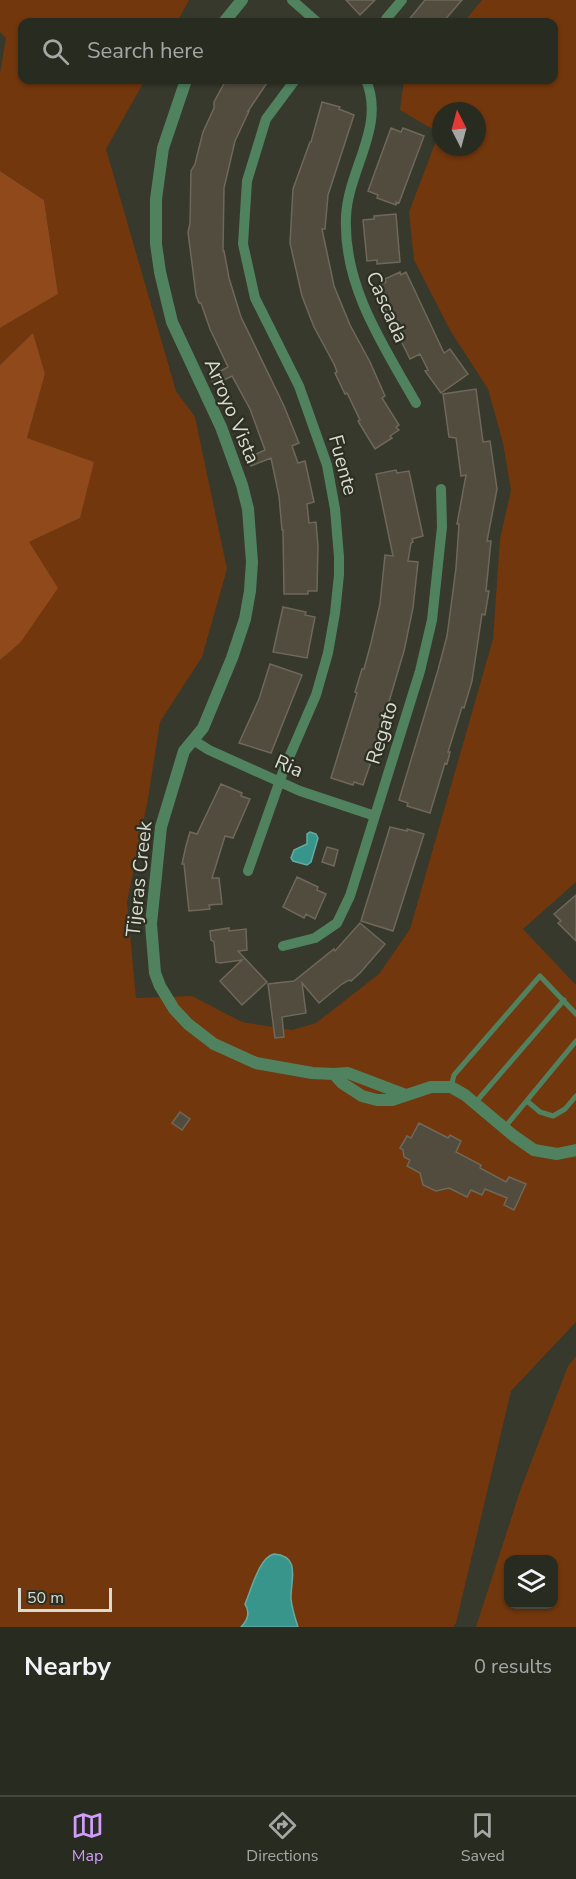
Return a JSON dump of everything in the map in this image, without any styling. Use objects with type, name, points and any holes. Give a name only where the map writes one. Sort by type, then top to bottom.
[{"type":"street","points":[[227,18],[242,0]]},
{"type":"street","points":[[292,0],[312,18]]},
{"type":"street","points":[[387,18],[402,0]]},
{"type":"street","name":"Arroyo Vista","points":[[184,751],[203,728],[232,658],[245,619],[252,562],[248,509],[242,485],[221,427],[172,322],[160,272],[156,235],[156,199],[163,148],[185,84]]},
{"type":"street","name":"Fuente","points":[[248,871],[279,782],[316,695],[328,654],[335,613],[339,557],[335,509],[327,465],[299,386],[255,298],[243,243],[247,181],[250,170],[267,119],[292,84]]},
{"type":"street","name":"Cascada","points":[[368,84],[373,108],[367,141],[350,192],[346,216],[346,244],[356,289],[416,403]]},
{"type":"street","name":"Regato","points":[[283,946],[315,938],[337,924],[350,896],[420,671],[432,620],[442,527],[441,489]]},
{"type":"street","name":"Ria","points":[[194,740],[209,750],[279,782],[375,816]]},
{"type":"street","name":"Tijeras Creek","points":[[184,751],[158,841],[151,924],[153,958],[160,986],[174,1009],[188,1024],[214,1044],[256,1063],[312,1073],[348,1073],[406,1095],[431,1087],[451,1087]]},
{"type":"street","points":[[451,1087],[534,1150],[557,1154],[576,1150]]},
{"type":"lane","points":[[451,1087],[454,1075],[540,976],[576,1014]]},
{"type":"lane","points":[[475,1103],[564,1000]]},
{"type":"lane","points":[[504,1128],[576,1041]]},
{"type":"lane","points":[[527,1101],[540,1112],[553,1116],[566,1109],[576,1095]]},
{"type":"shaded area","points":[[0,0],[189,0],[179,18],[18,18],[18,84],[143,84],[106,149],[176,391],[195,417],[227,569],[202,657],[160,722],[148,799],[127,902],[136,998],[192,996],[242,1022],[292,1030],[316,1023],[379,974],[410,929],[493,639],[500,539],[511,490],[503,443],[488,389],[450,330],[414,260],[409,212],[432,151],[432,156],[486,156],[486,102],[432,102],[432,129],[400,110],[403,84],[558,84],[558,18],[467,18],[482,0],[576,0],[576,882],[523,929],[576,985],[576,1322],[511,1391],[456,1623],[453,1627],[0,1627],[0,660],[20,643],[29,542],[80,518],[27,438],[45,374],[33,334],[0,365],[0,328],[58,294],[44,200],[0,171],[0,73],[6,38],[0,32]]},
{"type":"shaded area","points":[[0,171],[44,200],[58,294],[0,328]]},
{"type":"shaded area","points":[[33,333],[45,374],[27,438],[94,462],[80,518],[29,542],[58,588],[20,643],[0,660],[0,365]]},
{"type":"shaded area","points":[[576,1356],[576,1627],[476,1627],[520,1491],[568,1366]]},
{"type":"water","points":[[310,832],[316,834],[318,838],[311,862],[307,865],[293,861],[291,858],[294,850],[307,844],[307,834]]},
{"type":"water","points":[[274,1554],[288,1559],[293,1571],[291,1599],[298,1627],[241,1627],[247,1619],[245,1604],[256,1575],[264,1561]]},
{"type":"building","points":[[346,0],[375,0],[360,15]]},
{"type":"building","points":[[425,0],[462,0],[446,18],[410,18]]},
{"type":"building","points":[[224,84],[266,84],[248,111],[235,141],[224,188],[223,251],[241,317],[284,406],[299,443],[292,446],[298,463],[305,461],[314,502],[307,504],[309,523],[316,522],[318,546],[317,591],[308,591],[308,594],[284,594],[283,530],[279,496],[271,458],[251,466],[248,458],[265,450],[250,409],[232,376],[214,385],[210,377],[228,367],[196,295],[188,232],[191,171],[203,132],[214,108],[214,102]]},
{"type":"building","points":[[322,102],[340,107],[339,109],[354,115],[328,195],[325,229],[322,229],[334,286],[350,325],[385,396],[382,398],[399,425],[396,427],[399,430],[390,436],[392,438],[375,449],[358,421],[360,420],[335,373],[337,372],[334,364],[314,327],[302,296],[290,243],[293,189],[311,142]]},
{"type":"building","points":[[391,128],[401,132],[403,128],[424,136],[399,203],[396,202],[396,205],[377,198],[378,195],[368,191]]},
{"type":"building","points":[[396,214],[400,262],[377,264],[377,260],[367,261],[363,220],[374,219],[374,216]]},
{"type":"building","points":[[400,272],[401,275],[406,272],[444,353],[450,349],[468,374],[441,393],[425,371],[428,370],[420,354],[410,359],[375,288],[386,282],[385,279]]},
{"type":"building","points":[[476,389],[483,442],[490,441],[497,489],[487,541],[491,541],[486,591],[489,591],[485,615],[482,614],[472,681],[430,813],[407,806],[408,803],[399,800],[447,636],[456,568],[459,524],[457,524],[466,475],[461,476],[456,438],[449,437],[443,394]]},
{"type":"building","points":[[396,470],[397,473],[409,471],[423,536],[412,539],[408,561],[418,562],[413,608],[404,651],[363,785],[354,782],[353,785],[331,778],[371,643],[380,604],[385,555],[393,556],[376,474]]},
{"type":"building","points":[[283,607],[306,612],[305,615],[315,617],[307,658],[273,652]]},
{"type":"building","points":[[270,664],[302,675],[271,753],[239,743],[259,699]]},
{"type":"building","points":[[221,784],[250,799],[233,838],[225,836],[212,878],[219,878],[222,904],[209,905],[210,909],[189,911],[184,864],[182,864],[186,846],[190,832],[197,834]]},
{"type":"building","points":[[390,827],[424,834],[393,931],[361,921]]},
{"type":"building","points":[[327,847],[338,850],[334,866],[322,862]]},
{"type":"building","points":[[297,877],[318,887],[317,890],[326,894],[315,919],[306,914],[304,918],[283,907]]},
{"type":"building","points":[[576,895],[576,941],[558,923],[561,921],[554,914]]},
{"type":"building","points":[[360,923],[385,944],[360,973],[319,1003],[302,983],[306,1013],[282,1017],[284,1037],[275,1038],[268,984],[294,981],[334,949],[335,951]]},
{"type":"building","points":[[229,928],[229,931],[246,929],[247,950],[238,951],[267,982],[242,1005],[220,981],[242,960],[216,962],[214,942],[211,940],[210,931]]},
{"type":"building","points":[[180,1112],[190,1119],[182,1130],[172,1123]]},
{"type":"building","points":[[419,1123],[448,1138],[450,1135],[461,1141],[456,1152],[481,1165],[480,1168],[506,1182],[509,1177],[526,1184],[514,1210],[504,1205],[507,1198],[485,1189],[482,1195],[471,1190],[467,1197],[449,1188],[436,1191],[423,1185],[420,1173],[407,1166],[410,1160],[404,1157],[403,1150],[400,1148],[407,1136],[411,1138]]}]
